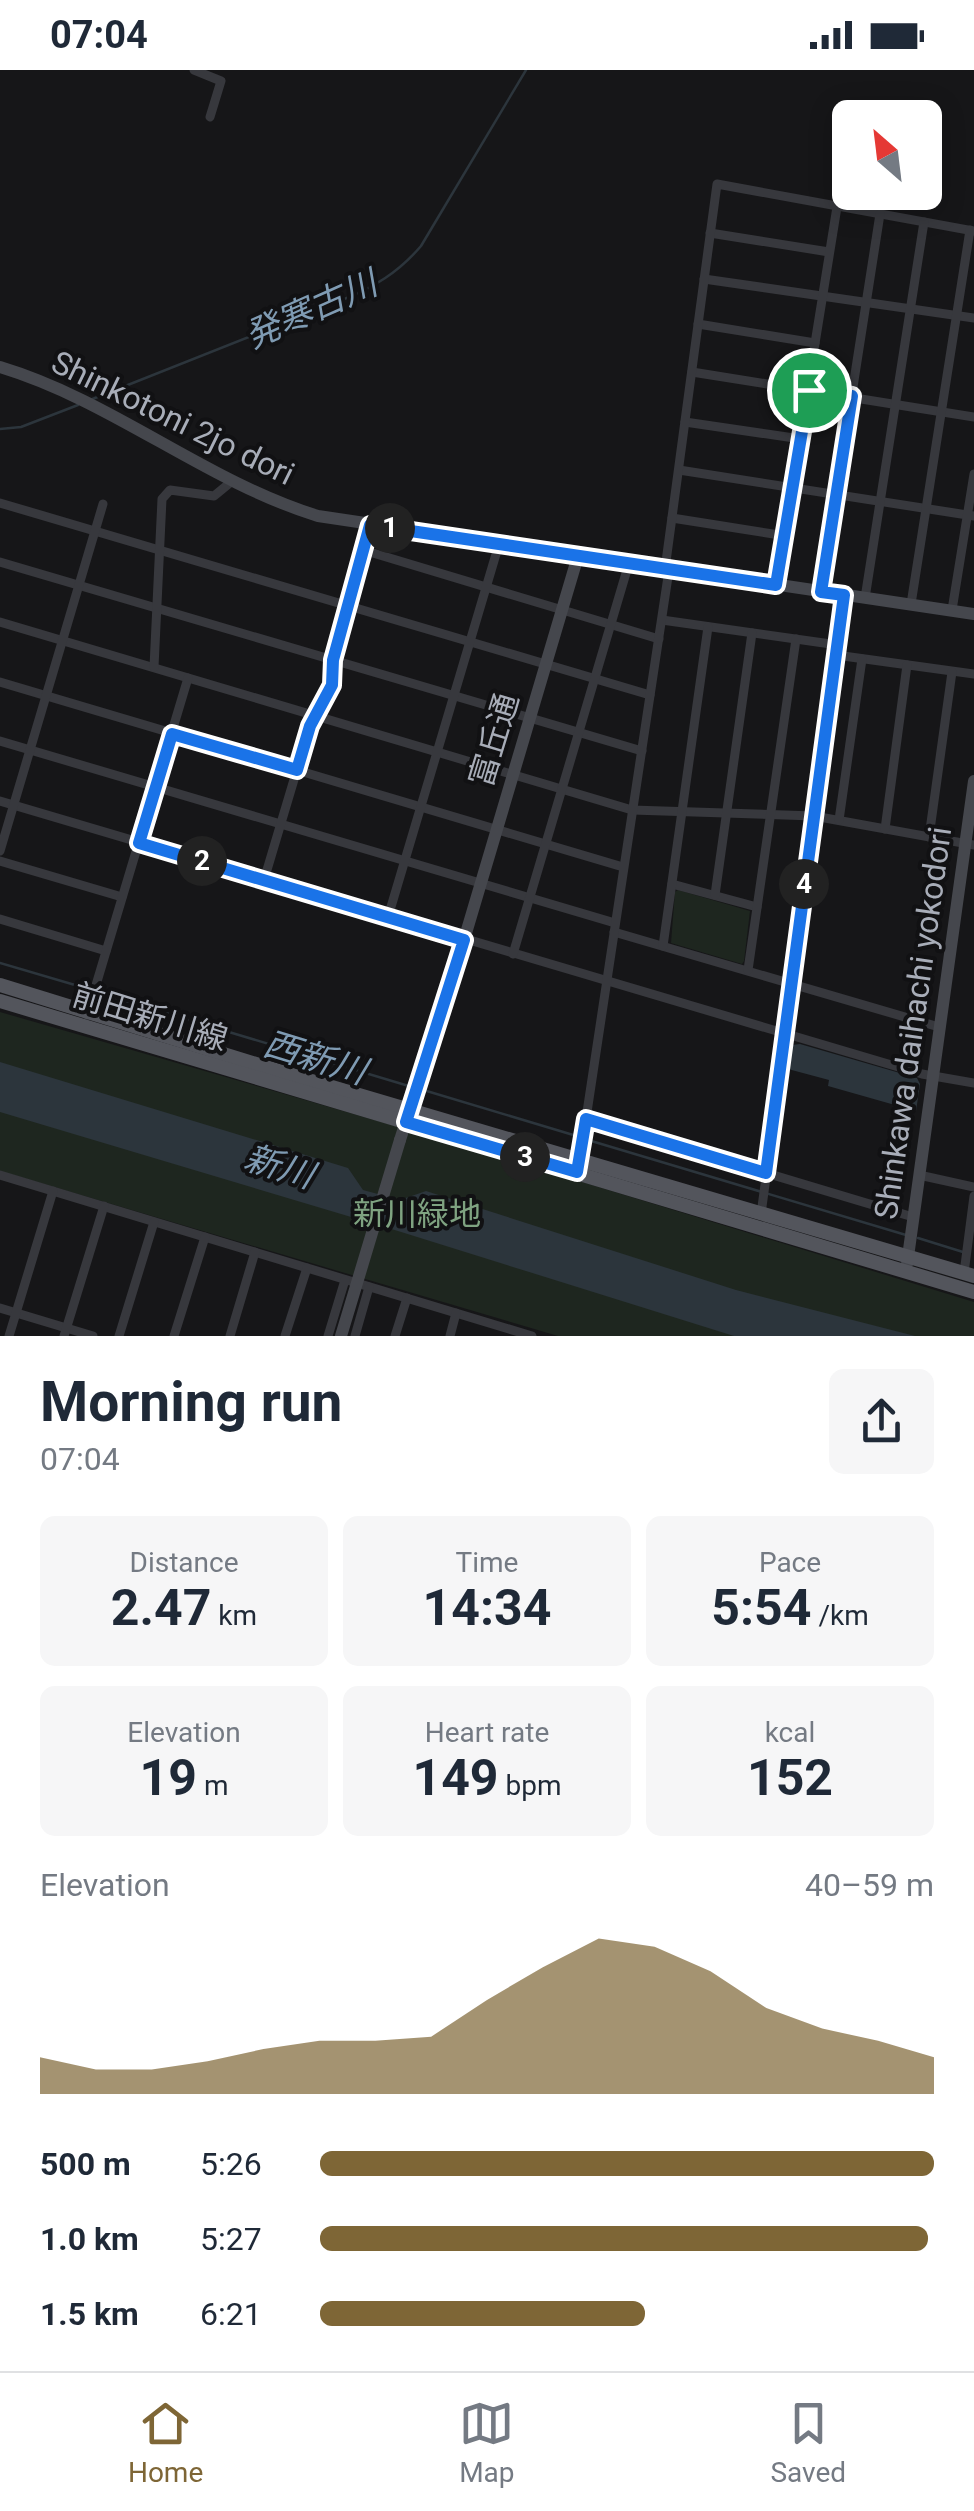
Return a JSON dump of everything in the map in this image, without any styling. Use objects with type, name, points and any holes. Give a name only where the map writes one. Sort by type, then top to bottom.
[{"type":"main road","name":"前田新川線","points":[[0,985],[412,1102],[907,1265],[968,1269]]},
{"type":"main road","name":"前田新川線","points":[[0,1001],[88,1012]]},
{"type":"main road","name":"前田新川線","points":[[580,1158],[761,1214],[974,1292]]},
{"type":"street","points":[[194,70],[221,81],[210,117]]},
{"type":"street","points":[[580,1158],[662,620],[717,184],[832,206]]},
{"type":"street","points":[[776,585],[836,210]]},
{"type":"street","points":[[855,210],[972,230],[910,604]]},
{"type":"street","points":[[821,592],[880,214]]},
{"type":"street","points":[[865,598],[924,222]]},
{"type":"street","points":[[710,233],[829,252]]},
{"type":"street","points":[[704,279],[974,318]]},
{"type":"street","points":[[698,324],[815,343]]},
{"type":"street","name":"Shinkotoni 2jo dori","points":[[0,366],[77,396],[273,502],[318,516],[974,614]]},
{"type":"street","points":[[692,372],[974,416]]},
{"type":"street","points":[[685,422],[802,439]]},
{"type":"street","points":[[679,470],[971,515]]},
{"type":"street","points":[[952,610],[971,515],[974,474]]},
{"type":"street","points":[[154,668],[165,493],[170,490],[214,496],[231,482]]},
{"type":"street","points":[[0,502],[650,696]]},
{"type":"street","points":[[0,851],[103,504]]},
{"type":"street","points":[[672,518],[786,536]]},
{"type":"street","points":[[264,880],[315,715],[332,685],[333,660],[370,525]]},
{"type":"street","points":[[388,917],[499,544]]},
{"type":"street","points":[[363,550],[659,639]]},
{"type":"street","name":"富丘通","points":[[412,1102],[578,556]]},
{"type":"street","points":[[0,562],[642,752]]},
{"type":"street","points":[[513,954],[629,563]]},
{"type":"street","points":[[761,1214],[844,595]]},
{"type":"street","points":[[662,620],[796,639],[862,659],[974,674]]},
{"type":"street","points":[[0,622],[632,810],[814,816],[970,845]]},
{"type":"street","points":[[663,946],[708,627]]},
{"type":"street","points":[[714,896],[752,633]]},
{"type":"street","points":[[748,970],[796,639]]},
{"type":"street","points":[[839,820],[862,659]]},
{"type":"street","points":[[884,829],[907,665]]},
{"type":"street","points":[[930,837],[952,672]]},
{"type":"street","points":[[88,1012],[188,678]]},
{"type":"street","points":[[0,682],[623,867]]},
{"type":"street","points":[[0,741],[481,883],[663,946],[940,1027]]},
{"type":"street","name":"Shinkawa daihachi yokodori","points":[[907,1265],[970,845],[974,782]]},
{"type":"street","points":[[0,801],[784,1034],[933,1077],[974,1083]]},
{"type":"street","points":[[0,861],[122,897]]},
{"type":"street","points":[[672,884],[757,907]]},
{"type":"street","points":[[0,919],[106,952]]},
{"type":"street","points":[[341,1336],[412,1102]]},
{"type":"street","points":[[585,1122],[912,1228]]},
{"type":"street","points":[[919,1174],[974,1187]]},
{"type":"street","points":[[1,1179],[104,1206],[407,1298],[504,1332],[532,1336]]},
{"type":"street","points":[[9,1336],[52,1191]]},
{"type":"street","points":[[968,1269],[974,1196]]},
{"type":"street","points":[[65,1332],[104,1206]]},
{"type":"street","points":[[120,1336],[154,1222]]},
{"type":"street","points":[[174,1336],[205,1237]]},
{"type":"street","points":[[230,1336],[255,1252]]},
{"type":"street","points":[[286,1336],[307,1268]]},
{"type":"street","points":[[328,1336],[345,1280]]},
{"type":"street","points":[[355,1336],[369,1287]]},
{"type":"street","points":[[396,1336],[407,1298]]},
{"type":"street","points":[[0,1308],[65,1332],[93,1336]]},
{"type":"street","points":[[450,1336],[456,1313]]},
{"type":"green space","points":[[678,890],[750,911],[742,964],[671,943]]},
{"type":"green space","name":"新川緑地","points":[[0,1012],[468,1147],[974,1302],[974,1336],[558,1336],[0,1171]]},
{"type":"water","points":[[800,1044],[917,1078],[920,1084],[916,1111],[828,1086],[829,1080],[788,1069],[792,1045]]},
{"type":"water","name":"新川","points":[[0,1062],[348,1168],[363,1190],[400,1200],[426,1191],[736,1290],[915,1336],[734,1336],[0,1112]]},
{"type":"waterway","name":"発寒古川","points":[[90,400],[342,300],[394,272],[421,246],[526,70]]},
{"type":"waterway","name":"発寒古川","points":[[0,429],[21,427],[78,405]]},
{"type":"waterway","name":"西新川","points":[[0,963],[92,990]]},
{"type":"waterway","name":"西新川","points":[[99,993],[412,1087]]},
{"type":"waterway","name":"西新川","points":[[420,1089],[580,1137]]},
{"type":"waterway","name":"西新川","points":[[588,1140],[906,1235]]},
{"type":"waterway","name":"西新川","points":[[918,1238],[963,1252]]},
{"type":"route","points":[[809,390],[852,396],[821,592],[844,595],[766,1173],[586,1119],[577,1172],[406,1122],[464,940],[139,843],[172,734],[297,770],[310,726],[332,685],[333,660],[370,525],[776,585],[809,390]]}]
